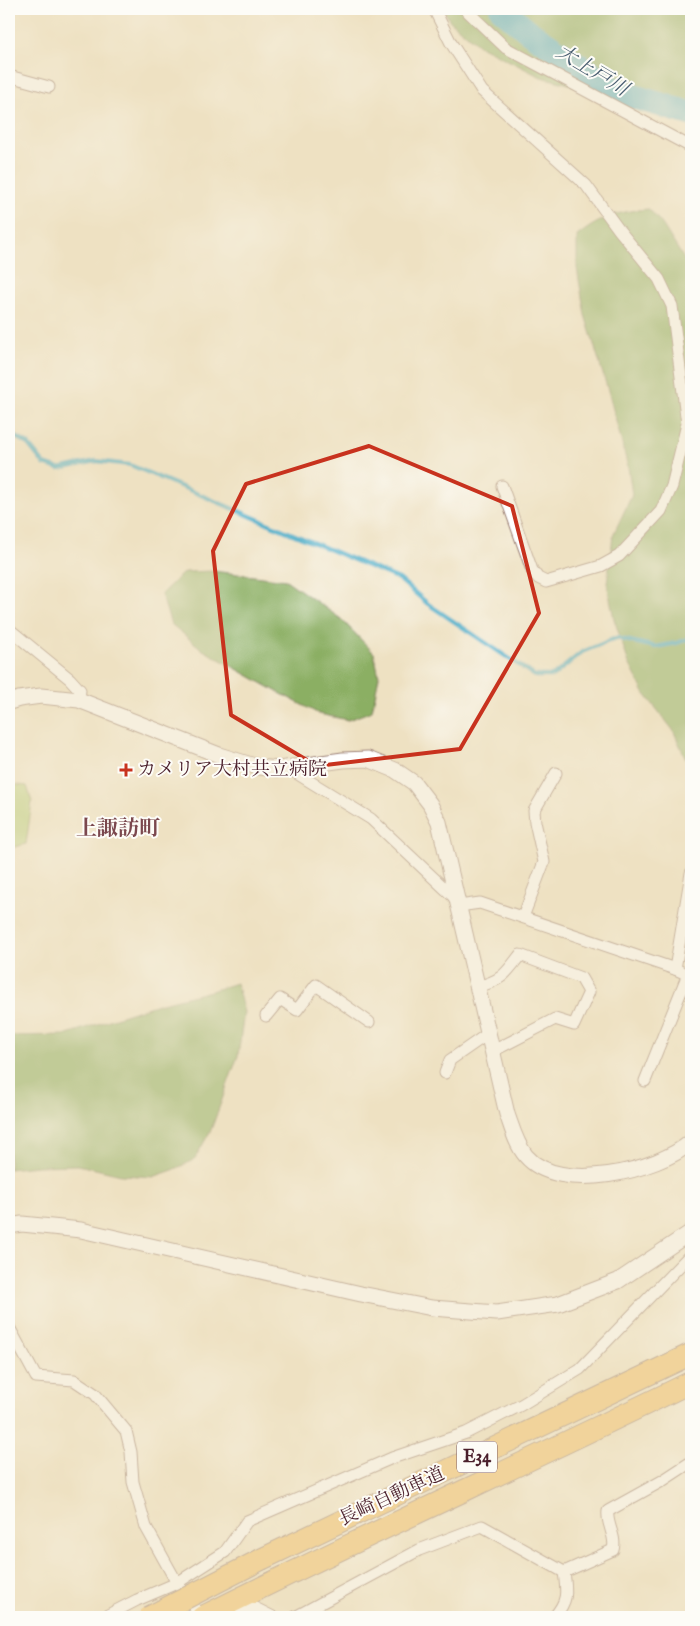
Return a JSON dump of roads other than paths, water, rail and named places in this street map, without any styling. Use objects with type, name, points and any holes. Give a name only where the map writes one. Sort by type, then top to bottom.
[{"type":"highway","name":"長崎自動車道","points":[[149,1617],[262,1559],[691,1354]]},
{"type":"highway","name":"長崎自動車道","points":[[201,1617],[691,1382]]},
{"type":"street","points":[[434,9],[451,43],[482,91],[586,185],[659,279],[672,306],[687,424],[672,486],[661,511],[619,556],[601,566],[565,577],[546,582],[538,578],[532,570],[502,486]]},
{"type":"street","points":[[465,9],[506,48],[691,146]]},
{"type":"street","points":[[9,76],[49,87]]},
{"type":"street","points":[[9,628],[70,679],[80,690],[79,700]]},
{"type":"street","points":[[9,702],[42,696],[79,700],[219,756],[258,767],[279,770],[343,760],[368,759],[395,770],[414,783],[430,804],[439,822],[507,1114],[515,1138],[527,1157],[544,1169],[570,1176],[603,1175],[635,1169],[662,1161],[691,1142]]},
{"type":"street","points":[[288,768],[371,819],[458,903],[480,903],[690,975],[645,1082]]},
{"type":"street","points":[[523,917],[544,862],[534,810],[556,773]]},
{"type":"street","points":[[675,969],[687,919],[691,873]]},
{"type":"street","points":[[478,987],[496,982],[508,972],[520,955],[581,978],[589,992],[574,1025],[555,1020],[493,1051]]},
{"type":"street","points":[[266,1016],[280,999],[297,1010],[316,985],[369,1022]]},
{"type":"street","points":[[445,1073],[450,1060],[489,1033]]},
{"type":"street","points":[[9,1226],[22,1224],[81,1230],[361,1294],[432,1308],[497,1313],[558,1304],[618,1281],[676,1244],[691,1232]]},
{"type":"street","points":[[104,1617],[137,1600],[178,1584],[225,1552],[247,1521],[392,1458],[466,1433],[521,1405],[580,1369],[691,1254]]},
{"type":"street","points":[[9,1327],[36,1377],[74,1380],[95,1394],[126,1431],[131,1452],[133,1482],[146,1527],[178,1584],[201,1617]]},
{"type":"street","points":[[564,1572],[613,1550],[615,1543],[607,1516],[608,1511],[662,1481],[691,1462]]},
{"type":"street","points":[[295,1617],[419,1550],[482,1526],[564,1572]]},
{"type":"street","points":[[554,1617],[563,1606],[566,1591],[564,1572]]},
{"type":"street","points":[[236,1617],[255,1608],[273,1617]]},
{"type":"waterway","name":"大上戸川","points":[[502,9],[528,31],[618,92],[691,114]]},
{"type":"waterway","points":[[9,433],[28,444],[44,464],[59,469],[96,461],[130,465],[399,579],[428,604],[535,676],[553,676],[582,652],[616,638],[656,647],[691,638]]},
{"type":"place","name":"カメリア大村共立病院","points":[[126,770]]},
{"type":"district","name":"上諏訪町","points":[[118,829]]}]
